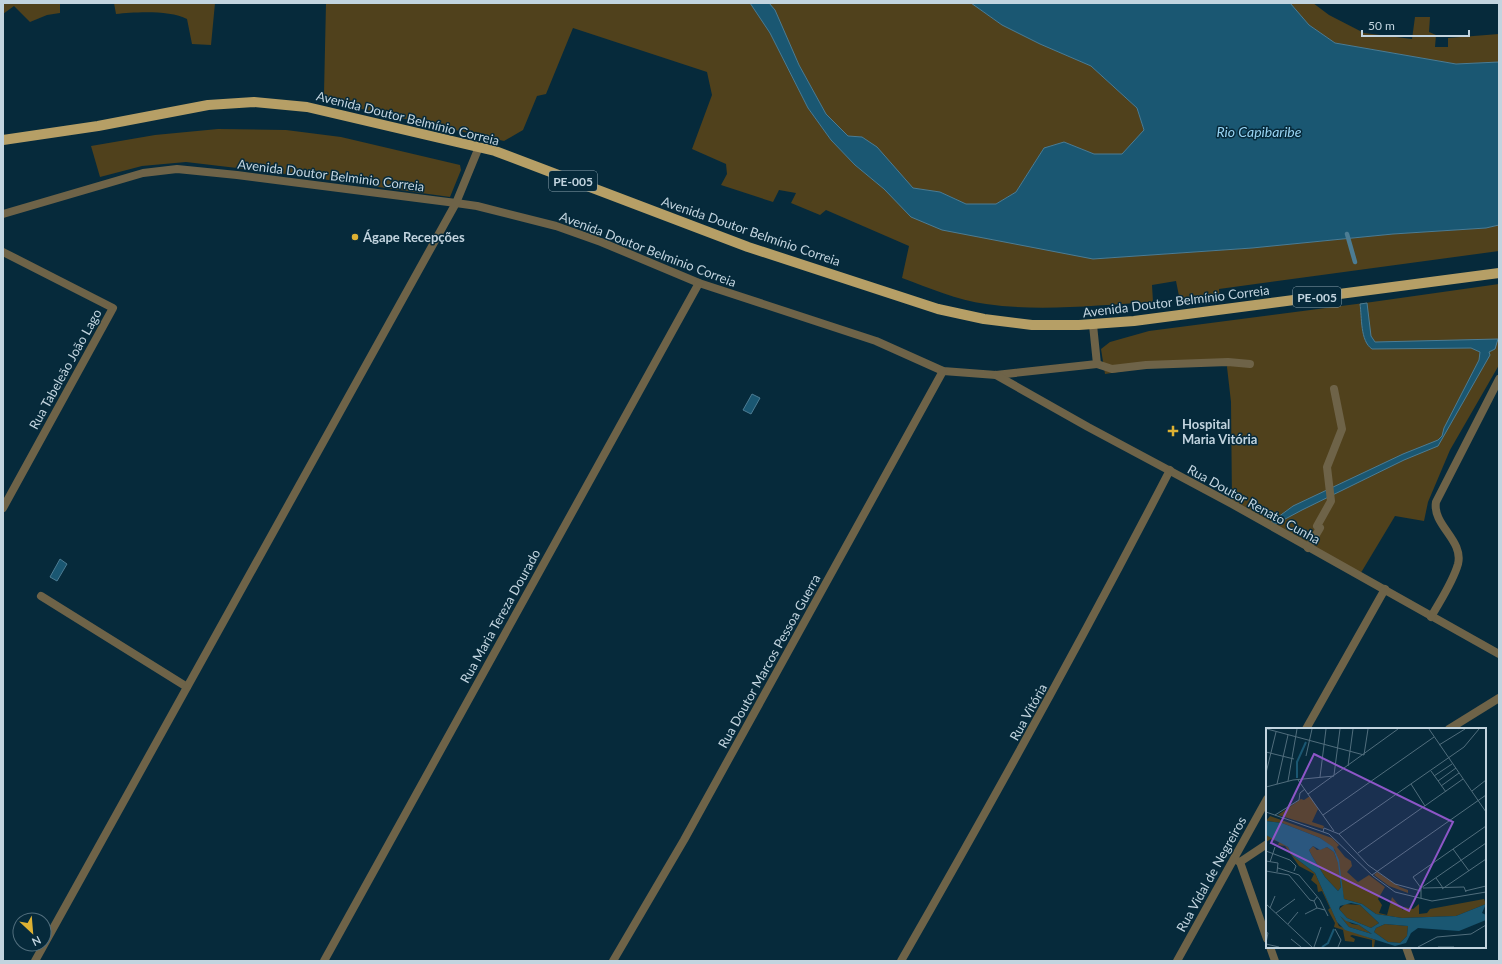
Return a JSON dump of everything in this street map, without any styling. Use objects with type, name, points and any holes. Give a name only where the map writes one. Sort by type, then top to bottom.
[{"type":"main road","name":"Avenida Doutor Belmínio Correia","points":[[3,140],[98,126],[208,105],[254,102],[307,107],[479,147],[748,247],[938,309],[984,319],[1032,325],[1092,325],[1134,321],[1499,273]]},
{"type":"street","points":[[35,961],[456,203],[479,147]]},
{"type":"street","name":"Avenida Doutor Belminio Correia","points":[[3,214],[143,173],[177,169],[237,175],[477,206],[556,226],[601,242],[698,283],[876,341],[943,371],[996,375],[1097,364],[1112,369],[1168,364],[1228,362],[1250,364]]},
{"type":"street","name":"Rua Tabeleão João Lago","points":[[3,252],[113,308],[3,508]]},
{"type":"street","name":"Rua Maria Tereza Dourado","points":[[324,961],[698,283]]},
{"type":"street","points":[[1092,325],[1097,364]]},
{"type":"street","name":"Rua Doutor Marcos Pessoa Guerra","points":[[613,961],[684,840],[943,371]]},
{"type":"street","name":"Rua Doutor Renato Cunha","points":[[996,375],[1170,470],[1499,654]]},
{"type":"street","points":[[1431,617],[1458,564],[1458,553],[1455,545],[1436,515],[1436,502],[1499,379]]},
{"type":"street","points":[[1308,548],[1331,502],[1327,467],[1342,429],[1334,389]]},
{"type":"street","name":"Rua Vitória","points":[[901,961],[977,829],[1100,605],[1170,470]]},
{"type":"street","points":[[1307,728],[1385,590]]},
{"type":"street","points":[[41,596],[187,687]]},
{"type":"street","points":[[1451,728],[1499,698]]},
{"type":"street","name":"Rua Vidal de Negreiros","points":[[1177,961],[1237,860],[1266,801]]},
{"type":"street","points":[[1266,845],[1237,860],[1266,936]]},
{"type":"street","points":[[1270,948],[1275,961]]},
{"type":"street","points":[[1406,948],[1411,961]]},
{"type":"shaded area","points":[[3,3],[60,3],[60,13],[47,15],[30,22],[14,6],[3,14]]},
{"type":"shaded area","points":[[114,3],[215,3],[211,45],[192,44],[187,19],[180,16],[162,13],[142,12],[116,14]]},
{"type":"shaded area","points":[[326,3],[750,3],[770,33],[808,108],[831,140],[855,165],[884,189],[1093,259],[1252,248],[1393,234],[1486,228],[1499,225],[1499,251],[1219,289],[1220,297],[1180,301],[1176,281],[1152,285],[1153,302],[1049,308],[1007,306],[964,300],[902,278],[909,246],[826,210],[820,215],[791,203],[796,193],[779,190],[773,202],[721,185],[727,174],[726,164],[692,149],[712,95],[707,72],[573,28],[546,94],[537,96],[523,130],[504,141],[317,99],[324,93]]},
{"type":"shaded area","points":[[769,3],[971,3],[1002,25],[1040,44],[1091,66],[1137,108],[1144,131],[1122,154],[1094,154],[1064,142],[1044,148],[1016,192],[996,204],[966,204],[940,192],[913,188],[862,137],[848,136],[826,114],[799,65]]},
{"type":"shaded area","points":[[1290,3],[1313,3],[1329,15],[1364,33],[1412,39],[1415,17],[1430,17],[1429,32],[1436,35],[1435,47],[1448,47],[1448,38],[1499,34],[1499,62],[1456,64],[1335,43],[1309,25]]},
{"type":"shaded area","points":[[218,129],[286,130],[341,137],[460,165],[461,170],[450,197],[271,172],[186,162],[142,166],[100,177],[91,146],[155,135]]},
{"type":"shaded area","points":[[1499,284],[1499,365],[1450,450],[1428,502],[1424,521],[1395,516],[1359,576],[1232,504],[1231,402],[1227,367],[1229,359],[1197,360],[1105,374],[1101,349],[1110,342],[1149,331]]},
{"type":"water","name":"Rio Capibaribe","points":[[750,3],[769,3],[775,10],[799,65],[826,114],[848,136],[862,137],[877,147],[913,188],[940,192],[966,204],[996,204],[1016,192],[1044,148],[1064,142],[1094,154],[1122,154],[1144,130],[1137,108],[1091,66],[1040,44],[1002,25],[971,3],[1290,3],[1309,25],[1335,43],[1456,64],[1499,62],[1499,225],[1486,228],[1393,234],[1252,248],[1093,259],[942,230],[911,217],[884,189],[855,165],[831,140],[808,108],[770,33]]},
{"type":"water","points":[[1367,303],[1371,336],[1375,342],[1498,339],[1495,349],[1489,352],[1490,355],[1438,446],[1404,460],[1274,525],[1270,523],[1293,506],[1403,454],[1438,440],[1442,436],[1444,428],[1479,360],[1480,352],[1471,348],[1372,349],[1368,345],[1363,335],[1360,304]]},
{"type":"water","points":[[752,394],[760,398],[751,414],[743,410]]},
{"type":"water","points":[[60,559],[67,564],[57,581],[50,577]]},
{"type":"waterway","points":[[1347,234],[1355,262]]},
{"type":"place","name":"Ágape Recepções","points":[[355,237]]},
{"type":"place","name":"Hospital Maria Vitória","points":[[1173,431]]}]
